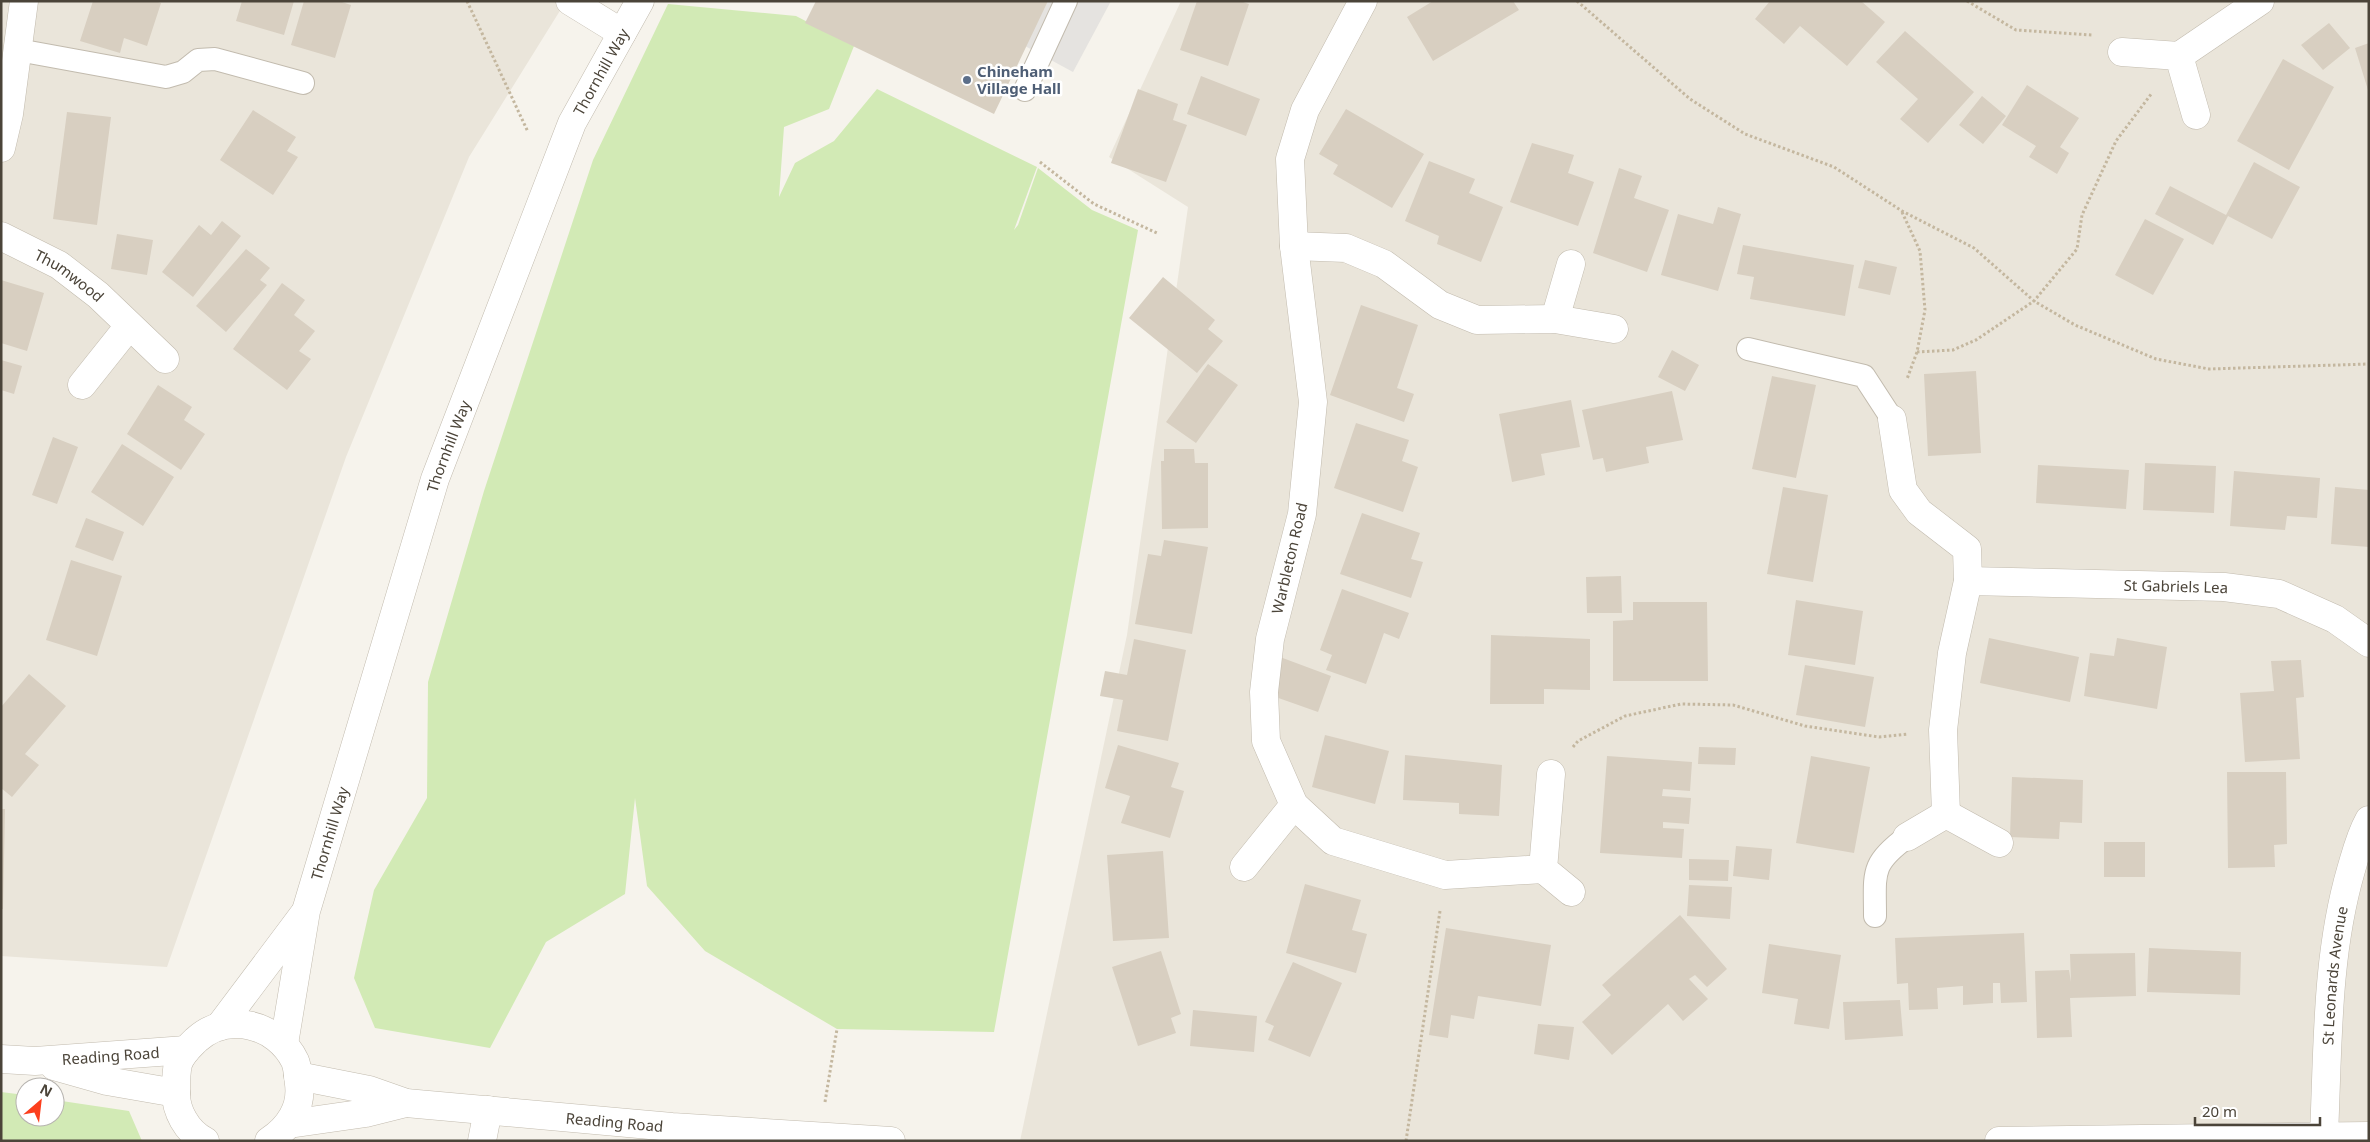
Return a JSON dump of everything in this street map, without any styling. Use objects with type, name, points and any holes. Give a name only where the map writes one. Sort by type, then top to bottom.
[{"type":"street","points":[[1,148],[9,114],[24,1]]},
{"type":"street","points":[[570,1],[622,33]]},
{"type":"street","name":"Thornhill Way","points":[[284,1044],[306,911],[435,479],[572,123],[640,1]]},
{"type":"street","name":"Warbleton Road","points":[[1363,1],[1305,110],[1290,159],[1294,246],[1313,402],[1302,514],[1270,640],[1264,692],[1266,740],[1294,805],[1333,841],[1445,875],[1543,869]]},
{"type":"street","points":[[2122,52],[2179,56],[2260,1]]},
{"type":"street","points":[[2179,56],[2196,115]]},
{"type":"street","name":"Thumwood","points":[[1,236],[58,265],[98,295],[165,359]]},
{"type":"street","points":[[1294,246],[1346,248],[1384,264],[1440,305],[1477,320],[1555,319],[1614,328]]},
{"type":"street","points":[[1555,319],[1571,264]]},
{"type":"street","points":[[82,385],[129,326]]},
{"type":"street","points":[[1892,419],[1903,490],[1918,512],[1968,549],[1968,580],[1952,653],[1943,730],[1946,814]]},
{"type":"street","name":"St Gabriels Lea","points":[[1968,580],[2224,587],[2279,594],[2336,619],[2369,643]]},
{"type":"street","points":[[1551,774],[1543,869],[1571,892]]},
{"type":"street","points":[[1244,868],[1294,805]]},
{"type":"street","points":[[1907,837],[1946,814]]},
{"type":"street","points":[[1946,814],[1999,842]]},
{"type":"street","name":"St Leonards Avenue","points":[[2324,1135],[2331,988],[2340,908],[2361,834],[2369,820]]},
{"type":"street","name":"Thornhill Way","points":[[220,1026],[306,911]]},
{"type":"street","points":[[191,1135],[178,1108],[176,1093],[178,1063],[186,1050],[204,1033],[220,1026],[245,1024],[268,1031],[284,1044],[296,1063],[300,1093],[295,1114],[279,1132]]},
{"type":"street","name":"Reading Road","points":[[1,1059],[35,1061],[186,1050]]},
{"type":"street","name":"Reading Road","points":[[35,1061],[107,1081],[176,1093]]},
{"type":"street","name":"Reading Road","points":[[298,1076],[369,1090],[406,1103],[672,1127],[891,1141]]},
{"type":"street","name":"Reading Road","points":[[279,1132],[366,1114],[406,1103]]},
{"type":"street","points":[[482,1141],[488,1110]]},
{"type":"street","points":[[1999,1141],[2324,1135],[2369,1136]]},
{"type":"lane","points":[[1025,90],[1066,1]]},
{"type":"lane","points":[[18,50],[166,77],[182,72],[198,60],[215,59],[303,83]]},
{"type":"lane","points":[[1748,349],[1864,376],[1892,419]]},
{"type":"lane","points":[[1875,916],[1875,880],[1878,865],[1890,850],[1907,837]]},
{"type":"path","points":[[467,1],[550,179]]},
{"type":"path","points":[[1577,1],[1690,100],[1745,134],[1834,167],[1902,212],[1974,248],[2034,300],[2075,325],[2156,359],[2200,368],[2369,364]]},
{"type":"path","points":[[1966,1],[2016,30],[2100,35],[2122,52]]},
{"type":"path","points":[[1917,352],[1953,350],[1976,340],[2034,300],[2077,248],[2082,215],[2116,141],[2179,56]]},
{"type":"path","points":[[1040,162],[1094,204],[1159,234]]},
{"type":"path","points":[[1892,419],[1917,352],[1925,310],[1920,251],[1902,212]]},
{"type":"path","points":[[1551,774],[1578,741],[1625,716],[1681,704],[1733,705],[1804,726],[1879,736],[1943,730]]},
{"type":"path","points":[[1406,1141],[1445,875]]},
{"type":"path","points":[[819,1137],[837,1029]]},
{"type":"shaded area","points":[[1,1],[566,1],[469,157],[346,457],[167,967],[1,956]]},
{"type":"shaded area","points":[[1048,1],[1111,1],[1073,72],[1025,46]]},
{"type":"shaded area","points":[[1181,1],[2369,1],[2369,1141],[1020,1141],[1127,635],[1188,207],[1109,157]]},
{"type":"green space","points":[[668,4],[796,16],[854,46],[829,109],[784,127],[779,197],[795,163],[834,141],[877,89],[1037,167],[1014,230],[1018,225],[1038,168],[1092,210],[1138,230],[994,1032],[837,1029],[705,951],[647,886],[635,798],[625,894],[546,942],[490,1048],[375,1028],[354,978],[374,890],[427,798],[428,682],[484,491],[593,160]]},
{"type":"green space","points":[[1,1092],[15,1094],[15,1127],[65,1127],[65,1101],[129,1111],[142,1141],[1,1141]]},
{"type":"building","points":[[93,1],[155,1],[161,3],[147,46],[124,38],[120,53],[80,41]]},
{"type":"building","points":[[242,1],[294,1],[284,35],[236,21]]},
{"type":"building","points":[[304,1],[339,1],[351,5],[335,58],[291,45]]},
{"type":"building","name":"Chineham Village Hall","points":[[816,1],[1048,1],[994,114],[805,23]]},
{"type":"building","points":[[1197,1],[1240,1],[1249,4],[1228,66],[1180,50]]},
{"type":"building","points":[[1433,1],[1513,1],[1519,10],[1433,61],[1407,17]]},
{"type":"building","points":[[1770,1],[1861,1],[1885,22],[1847,66],[1800,26],[1784,44],[1755,19]]},
{"type":"building","points":[[2329,23],[2350,48],[2323,70],[2301,45]]},
{"type":"building","points":[[1905,31],[1974,92],[1928,143],[1900,119],[1918,99],[1876,62]]},
{"type":"building","points":[[2369,43],[2369,90],[2368,90],[2355,48]]},
{"type":"building","points":[[2283,59],[2334,87],[2289,170],[2237,141]]},
{"type":"building","points":[[1201,76],[1260,99],[1246,136],[1187,114]]},
{"type":"building","points":[[2027,85],[2079,118],[2060,147],[2069,153],[2057,174],[2029,157],[2036,146],[2002,125]]},
{"type":"building","points":[[1138,89],[1178,104],[1173,120],[1187,125],[1166,182],[1111,163]]},
{"type":"building","points":[[1982,96],[2006,116],[1983,144],[1959,125]]},
{"type":"building","points":[[1346,109],[1424,154],[1392,208],[1333,174],[1338,165],[1319,154]]},
{"type":"building","points":[[253,110],[296,137],[287,151],[298,157],[273,195],[220,160]]},
{"type":"building","points":[[67,112],[111,117],[97,225],[53,219]]},
{"type":"building","points":[[1532,143],[1574,155],[1568,173],[1594,182],[1578,226],[1510,202]]},
{"type":"building","points":[[1429,161],[1475,179],[1469,193],[1503,207],[1481,262],[1437,244],[1439,236],[1405,221]]},
{"type":"building","points":[[2254,162],[2300,187],[2272,239],[2228,216],[2213,245],[2155,214],[2170,186],[2226,215]]},
{"type":"building","points":[[1619,168],[1642,176],[1634,198],[1669,210],[1647,272],[1593,253]]},
{"type":"building","points":[[1718,207],[1741,214],[1718,291],[1661,275],[1678,214],[1713,224]]},
{"type":"building","points":[[2145,219],[2184,239],[2153,295],[2115,275]]},
{"type":"building","points":[[222,221],[241,236],[193,297],[162,272],[199,225],[211,235]]},
{"type":"building","points":[[117,234],[153,240],[147,275],[111,269]]},
{"type":"building","points":[[1743,245],[1854,265],[1845,316],[1750,299],[1754,277],[1737,274]]},
{"type":"building","points":[[246,249],[270,268],[260,280],[267,285],[226,332],[196,306]]},
{"type":"building","points":[[1865,260],[1897,267],[1890,295],[1858,288]]},
{"type":"building","points":[[1163,277],[1215,320],[1208,329],[1223,341],[1197,373],[1129,318]]},
{"type":"building","points":[[1,280],[44,293],[27,351],[1,343]]},
{"type":"building","points":[[282,283],[305,300],[294,315],[315,331],[299,351],[311,359],[287,390],[233,349]]},
{"type":"building","points":[[1361,305],[1418,325],[1397,388],[1414,394],[1404,422],[1330,395]]},
{"type":"building","points":[[1672,350],[1699,365],[1685,391],[1658,377]]},
{"type":"building","points":[[1,360],[22,366],[14,394],[1,390]]},
{"type":"building","points":[[1208,364],[1238,385],[1196,443],[1166,422]]},
{"type":"building","points":[[1976,371],[1981,453],[1928,456],[1924,374]]},
{"type":"building","points":[[1772,376],[1816,385],[1796,478],[1752,469]]},
{"type":"building","points":[[158,385],[192,407],[184,420],[205,434],[181,470],[127,434]]},
{"type":"building","points":[[1672,391],[1683,440],[1646,447],[1649,463],[1606,472],[1603,458],[1593,460],[1582,410]]},
{"type":"building","points":[[1571,400],[1580,447],[1541,454],[1545,475],[1512,482],[1499,414]]},
{"type":"building","points":[[1356,423],[1409,440],[1402,461],[1418,467],[1403,512],[1334,488]]},
{"type":"building","points":[[53,437],[78,447],[57,504],[32,495]]},
{"type":"building","points":[[122,444],[174,477],[143,526],[91,492]]},
{"type":"building","points":[[1164,449],[1194,449],[1195,463],[1208,463],[1208,528],[1162,529],[1161,461],[1164,461]]},
{"type":"building","points":[[2145,463],[2216,466],[2214,513],[2143,510]]},
{"type":"building","points":[[2038,465],[2129,470],[2126,509],[2036,503]]},
{"type":"building","points":[[2234,471],[2320,478],[2317,518],[2287,516],[2285,530],[2230,526]]},
{"type":"building","points":[[1783,487],[1828,495],[1813,582],[1767,574]]},
{"type":"building","points":[[2335,487],[2369,490],[2369,547],[2331,544]]},
{"type":"building","points":[[1362,513],[1420,533],[1411,559],[1423,562],[1411,598],[1340,574]]},
{"type":"building","points":[[86,518],[124,532],[113,561],[75,547]]},
{"type":"building","points":[[1164,540],[1208,547],[1192,634],[1135,624],[1148,554],[1161,556]]},
{"type":"building","points":[[71,560],[122,576],[97,656],[46,640]]},
{"type":"building","points":[[1621,576],[1622,613],[1587,613],[1586,577]]},
{"type":"building","points":[[1342,589],[1409,613],[1399,639],[1384,633],[1366,684],[1326,670],[1332,655],[1320,650]]},
{"type":"building","points":[[1796,600],[1863,611],[1855,665],[1788,655]]},
{"type":"building","points":[[1633,602],[1707,602],[1708,681],[1613,681],[1613,621],[1633,620]]},
{"type":"building","points":[[1491,635],[1590,639],[1590,690],[1544,689],[1544,704],[1490,704]]},
{"type":"building","points":[[1989,638],[2079,657],[2070,702],[1980,683]]},
{"type":"building","points":[[2117,638],[2167,647],[2157,709],[2084,696],[2090,653],[2114,656]]},
{"type":"building","points":[[1134,639],[1186,650],[1168,741],[1117,731],[1123,700],[1100,696],[1105,671],[1127,675]]},
{"type":"building","points":[[1280,657],[1331,676],[1318,712],[1267,694]]},
{"type":"building","points":[[2301,660],[2304,697],[2296,698],[2300,759],[2245,762],[2240,693],[2274,691],[2271,661]]},
{"type":"building","points":[[1805,665],[1874,677],[1865,727],[1796,715]]},
{"type":"building","points":[[29,674],[66,706],[25,754],[39,765],[12,797],[1,788],[1,707]]},
{"type":"building","points":[[1325,735],[1389,751],[1375,804],[1312,787]]},
{"type":"building","points":[[1118,745],[1179,763],[1171,787],[1184,791],[1170,838],[1121,823],[1130,796],[1105,788]]},
{"type":"building","points":[[1699,747],[1736,748],[1735,765],[1698,764]]},
{"type":"building","points":[[1405,755],[1502,765],[1499,816],[1459,814],[1459,803],[1403,800]]},
{"type":"building","points":[[1607,756],[1692,762],[1690,791],[1663,789],[1662,796],[1691,798],[1689,824],[1663,822],[1663,828],[1684,829],[1682,858],[1600,853]]},
{"type":"building","points":[[1811,756],[1870,767],[1854,853],[1796,843]]},
{"type":"building","points":[[2227,772],[2286,772],[2287,844],[2274,845],[2275,867],[2228,868]]},
{"type":"building","points":[[2012,777],[2083,780],[2082,823],[2060,822],[2059,839],[2010,837]]},
{"type":"building","points":[[1,809],[5,809],[3,909],[1,909]]},
{"type":"building","points":[[2104,842],[2145,842],[2145,877],[2104,877]]},
{"type":"building","points":[[1736,846],[1772,849],[1769,880],[1733,876]]},
{"type":"building","points":[[1163,851],[1169,938],[1113,941],[1107,855]]},
{"type":"building","points":[[1689,859],[1729,860],[1728,881],[1689,880]]},
{"type":"building","points":[[1305,884],[1361,900],[1352,930],[1367,934],[1356,973],[1286,953]]},
{"type":"building","points":[[1689,885],[1732,887],[1730,919],[1687,916]]},
{"type":"building","points":[[1680,915],[1727,969],[1707,987],[1695,975],[1689,979],[1708,999],[1683,1021],[1668,1004],[1612,1055],[1582,1022],[1611,995],[1602,985]]},
{"type":"building","points":[[1446,928],[1551,945],[1541,1006],[1478,996],[1474,1019],[1451,1015],[1448,1038],[1429,1035]]},
{"type":"building","points":[[2024,933],[2027,1002],[2001,1003],[2000,983],[1993,983],[1993,1003],[1963,1005],[1963,986],[1937,988],[1938,1009],[1909,1010],[1908,983],[1897,984],[1895,938]]},
{"type":"building","points":[[1769,944],[1841,955],[1829,1029],[1794,1024],[1798,999],[1762,993]]},
{"type":"building","points":[[2149,948],[2241,952],[2240,995],[2147,992]]},
{"type":"building","points":[[1161,951],[1181,1014],[1171,1018],[1176,1033],[1138,1046],[1112,967]]},
{"type":"building","points":[[2135,953],[2136,996],[2070,998],[2072,1037],[2037,1038],[2035,971],[2069,970],[2071,982],[2070,954]]},
{"type":"building","points":[[1293,962],[1342,983],[1310,1057],[1268,1040],[1274,1026],[1265,1022]]},
{"type":"building","points":[[1900,1000],[1903,1036],[1845,1040],[1843,1002]]},
{"type":"building","points":[[1193,1010],[1257,1016],[1254,1052],[1190,1046]]},
{"type":"building","points":[[1538,1024],[1574,1027],[1569,1060],[1534,1054]]},
{"type":"place","name":"Chineham Village Hall","points":[[967,80]]}]
